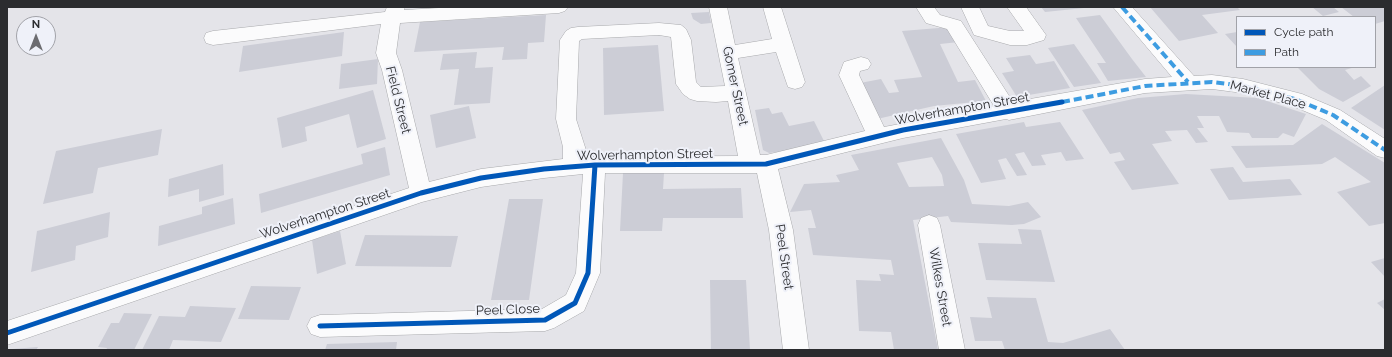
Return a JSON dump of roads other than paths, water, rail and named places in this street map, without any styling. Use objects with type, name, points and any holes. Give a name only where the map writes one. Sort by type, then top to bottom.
[{"type":"street","points":[[213,38],[394,12],[559,7]]},
{"type":"street","name":"Gomer Street","points":[[718,7],[736,92],[759,164]]},
{"type":"street","points":[[772,7],[795,82]]},
{"type":"street","points":[[925,7],[933,19],[954,25],[1009,112]]},
{"type":"street","points":[[970,7],[981,30],[1010,38],[1028,38],[1037,35],[1016,7]]},
{"type":"street","points":[[1122,7],[1188,82]]},
{"type":"street","name":"Field Street","points":[[394,12],[386,53],[392,70],[420,194]]},
{"type":"street","name":"Peel Close","points":[[320,326],[545,320],[575,303],[588,273],[584,166],[574,147],[566,120],[570,40],[578,33],[663,28],[674,30],[679,34],[681,40],[686,84],[690,89],[697,94],[716,95],[736,92]]},
{"type":"street","points":[[728,53],[759,47],[783,45]]},
{"type":"street","points":[[861,64],[850,67],[849,75],[878,136]]},
{"type":"street","name":"Wolverhampton Street","points":[[7,333],[420,194],[481,178],[544,168],[584,166],[759,164],[903,130],[1009,112],[1145,86],[1188,82]]},
{"type":"street","name":"Market Place","points":[[1188,82],[1212,82],[1243,86],[1295,99],[1333,116],[1385,150]]},
{"type":"street","name":"Peel Street","points":[[759,164],[781,230],[796,350]]},
{"type":"street","name":"Wilkes Street","points":[[929,225],[952,350]]}]
